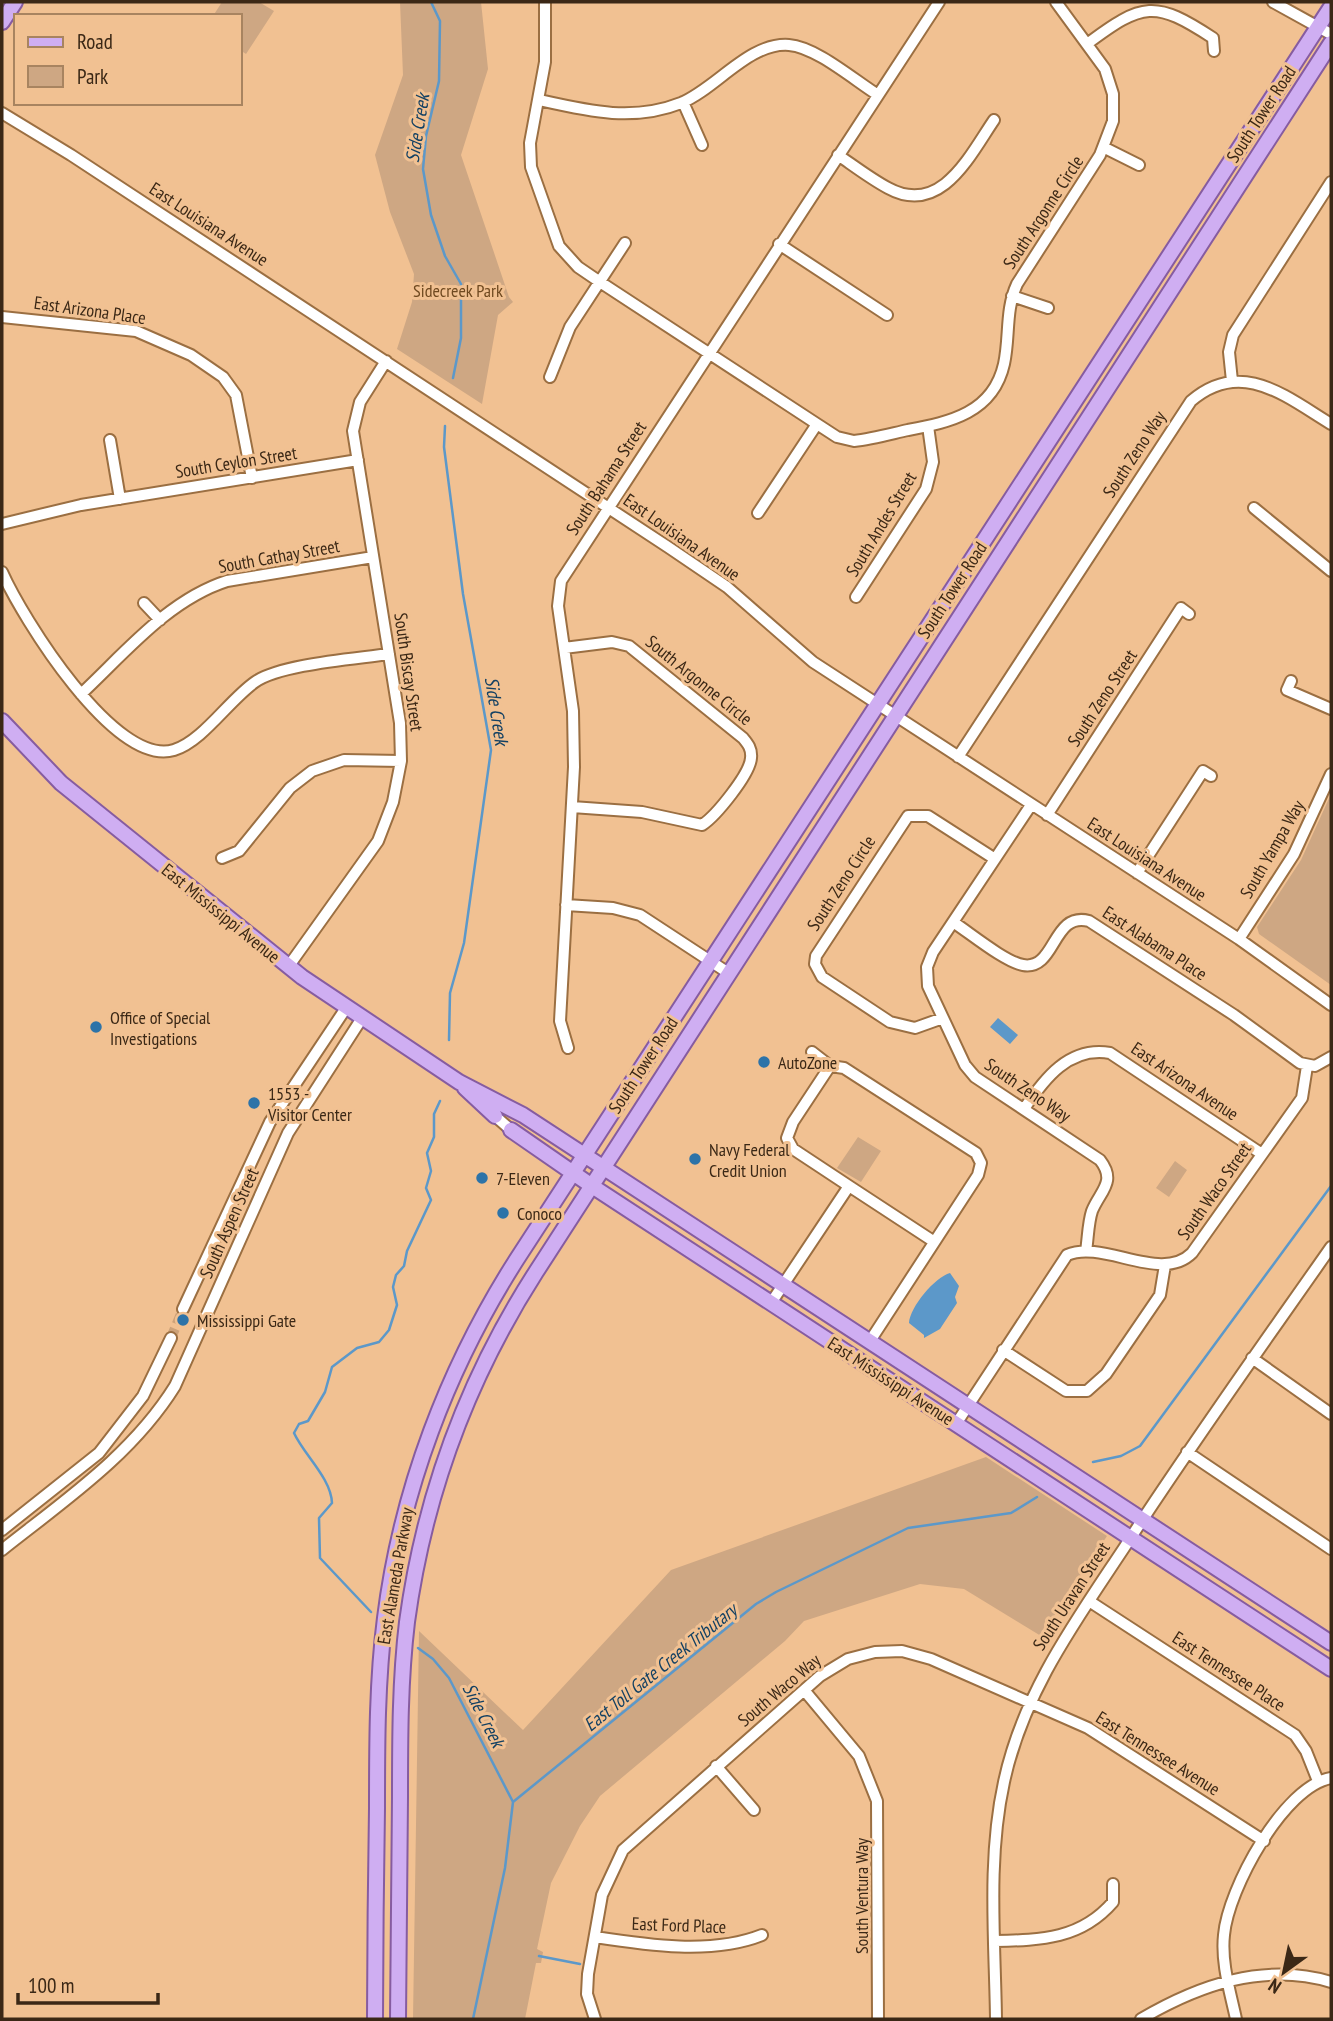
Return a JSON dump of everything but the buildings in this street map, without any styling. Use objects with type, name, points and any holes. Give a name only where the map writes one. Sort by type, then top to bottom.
[{"type":"main road","points":[[2,22],[15,2]]},
{"type":"main road","name":"South Tower Road","points":[[573,1173],[877,705],[1325,30],[1331,7]]},
{"type":"main road","name":"South Tower Road","points":[[592,1186],[1331,43]]},
{"type":"main road","name":"East Mississippi Avenue","points":[[2,722],[61,783],[288,967],[346,1008],[459,1082],[506,1105],[585,1155],[1331,1643]]},
{"type":"main road","name":"East Mississippi Avenue","points":[[459,1082],[495,1116]]},
{"type":"main road","name":"East Mississippi Avenue","points":[[511,1130],[592,1186],[1331,1669]]},
{"type":"main road","name":"East Alameda Parkway","points":[[375,2019],[378,1697],[386,1609],[405,1514],[428,1441],[453,1377],[486,1310],[573,1173]]},
{"type":"main road","name":"East Alameda Parkway","points":[[398,2019],[401,1712],[405,1640],[429,1514],[470,1396],[519,1299],[592,1186]]},
{"type":"main road","points":[[470,1396],[472,1372],[494,1327],[486,1310]]},
{"type":"street","points":[[545,2],[545,62],[530,155],[549,225],[568,257],[600,282],[708,353]]},
{"type":"street","name":"South Bahama Street","points":[[568,1048],[560,1021],[574,731],[558,606],[561,581],[939,2]]},
{"type":"street","name":"South Argonne Circle","points":[[708,353],[837,437],[854,441],[963,416],[991,393],[1004,364],[1012,296],[1105,148],[1114,121],[1113,94],[1105,69],[1056,2]]},
{"type":"street","points":[[1273,2],[1325,30]]},
{"type":"street","points":[[1087,44],[1128,14],[1149,6],[1160,6],[1188,18],[1213,38],[1214,51]]},
{"type":"street","points":[[539,100],[614,115],[645,113],[683,102],[759,52],[780,45],[810,51],[878,95]]},
{"type":"street","points":[[683,102],[702,145]]},
{"type":"street","name":"East Louisiana Avenue","points":[[2,113],[72,155],[608,506],[711,576],[803,654],[877,705],[1239,939],[1331,1005]]},
{"type":"street","points":[[838,155],[900,193],[932,192],[956,177],[994,120]]},
{"type":"street","name":"South Argonne Circle","points":[[1105,148],[1139,165]]},
{"type":"street","points":[[1330,421],[1271,388],[1247,381],[1232,381],[1229,352],[1233,335],[1331,182]]},
{"type":"street","points":[[550,377],[562,343],[625,243]]},
{"type":"street","points":[[779,244],[887,315]]},
{"type":"street","name":"South Argonne Circle","points":[[1012,296],[1048,308]]},
{"type":"street","name":"East Arizona Place","points":[[2,317],[127,330],[154,337],[191,355],[223,377],[236,395],[252,478]]},
{"type":"street","name":"South Biscay Street","points":[[288,967],[378,841],[393,802],[401,761],[400,723],[353,431],[356,410],[386,361]]},
{"type":"street","name":"South Zeno Way","points":[[958,757],[1184,410],[1208,388],[1232,381]]},
{"type":"street","points":[[758,513],[817,424]]},
{"type":"street","name":"South Andes Street","points":[[856,597],[926,489],[933,463],[928,426]]},
{"type":"street","points":[[110,440],[120,499]]},
{"type":"street","name":"South Ceylon Street","points":[[2,524],[52,511],[358,460]]},
{"type":"street","points":[[1254,508],[1331,571]]},
{"type":"street","name":"South Cathay Street","points":[[81,694],[190,596],[227,581],[373,557]]},
{"type":"street","points":[[2,572],[40,642],[81,694],[139,745],[167,751],[190,740],[265,676],[389,654]]},
{"type":"street","points":[[144,603],[160,621]]},
{"type":"street","name":"South Zeno Street","points":[[1047,815],[1181,608],[1189,614]]},
{"type":"street","name":"South Argonne Circle","points":[[564,648],[612,642],[629,646],[743,738],[751,750],[751,761],[738,782],[718,812],[702,825],[642,812],[572,807]]},
{"type":"street","points":[[1291,681],[1287,690],[1331,709]]},
{"type":"street","points":[[222,858],[239,851],[290,788],[312,771],[344,760],[401,761]]},
{"type":"street","points":[[1137,873],[1203,771],[1210,776]]},
{"type":"street","name":"South Yampa Way","points":[[1239,939],[1294,854],[1331,774]]},
{"type":"street","name":"South Zeno Way","points":[[1031,805],[933,952],[927,967],[928,986],[965,1065],[975,1077],[1100,1160],[1105,1167],[1108,1181],[1092,1213],[1086,1251]]},
{"type":"street","name":"South Zeno Circle","points":[[943,1018],[915,1028],[890,1022],[822,977],[817,971],[816,956],[908,816],[928,816],[995,859]]},
{"type":"street","points":[[566,905],[613,908],[640,915],[730,974]]},
{"type":"street","name":"East Alabama Place","points":[[953,922],[1017,963],[1029,965],[1042,959],[1068,923],[1082,919],[1089,921],[1307,1066]]},
{"type":"street","name":"South Aspen Street","points":[[183,1309],[238,1187],[279,1106],[346,1008]]},
{"type":"street","name":"South Aspen Street","points":[[2,1550],[114,1461],[162,1407],[175,1386],[298,1115],[362,1018]]},
{"type":"street","points":[[812,1052],[830,1066],[844,1068],[976,1153],[981,1163],[978,1175],[870,1341]]},
{"type":"street","name":"East Arizona Avenue","points":[[1024,1109],[1053,1070],[1091,1052],[1111,1053],[1262,1154]]},
{"type":"street","points":[[1307,1066],[1323,1063],[1331,1057]]},
{"type":"street","points":[[830,1066],[793,1122],[787,1138],[793,1149],[933,1241]]},
{"type":"street","name":"South Waco Street","points":[[1165,1265],[1181,1262],[1192,1253],[1302,1098],[1307,1066]]},
{"type":"street","name":"East Mississippi Avenue","points":[[495,1116],[511,1130]]},
{"type":"street","points":[[252,1159],[272,1168]]},
{"type":"street","points":[[771,1303],[849,1186]]},
{"type":"street","points":[[238,1187],[260,1197]]},
{"type":"street","points":[[956,1424],[1003,1350],[1061,1260],[1074,1252],[1086,1251],[1165,1265],[1160,1295],[1106,1374],[1087,1391],[1066,1391],[1003,1350]]},
{"type":"street","name":"South Uravan Street","points":[[996,2019],[995,1848],[999,1803],[1009,1760],[1029,1702],[1049,1662],[1142,1519],[1252,1358],[1330,1253]]},
{"type":"street","points":[[2,1530],[99,1453],[143,1396],[171,1338]]},
{"type":"street","points":[[1252,1358],[1331,1414]]},
{"type":"street","points":[[1187,1452],[1331,1549]]},
{"type":"street","name":"East Tennessee Place","points":[[1089,1601],[1295,1735],[1306,1751],[1318,1781]]},
{"type":"street","name":"South Waco Way","points":[[595,2019],[587,1983],[606,1883],[623,1850],[716,1766],[834,1666],[848,1659],[891,1651],[931,1659],[1029,1702]]},
{"type":"street","name":"South Ventura Way","points":[[804,1690],[873,1772],[878,1816],[878,2019]]},
{"type":"street","name":"East Tennessee Avenue","points":[[1029,1702],[1103,1737],[1264,1841]]},
{"type":"street","points":[[716,1766],[754,1810]]},
{"type":"street","points":[[1236,2019],[1223,1951],[1226,1920],[1238,1884],[1292,1800],[1318,1781],[1331,1777]]},
{"type":"street","points":[[995,1941],[1055,1938],[1081,1929],[1113,1902],[1113,1884]]},
{"type":"street","name":"East Ford Place","points":[[595,1937],[645,1943],[738,1945],[762,1935]]},
{"type":"street","points":[[1141,2019],[1191,1993],[1227,1981],[1285,1973],[1331,1982]]},
{"type":"green space","points":[[222,2],[259,2],[274,11],[246,54],[242,51],[242,14],[214,14]]},
{"type":"green space","name":"Sidecreek Park","points":[[400,2],[481,2],[488,69],[461,155],[509,297],[513,302],[498,315],[482,404],[397,349],[412,302],[414,274],[390,212],[375,155],[403,75]]},
{"type":"green space","points":[[1331,794],[1331,985],[1259,934],[1257,927],[1301,860]]},
{"type":"green space","points":[[858,1137],[881,1151],[861,1182],[837,1168]]},
{"type":"green space","points":[[1175,1161],[1187,1170],[1169,1197],[1156,1188]]},
{"type":"green space","points":[[986,1457],[1107,1536],[1041,1636],[964,1589],[920,1584],[804,1621],[785,1641],[600,1796],[580,1826],[551,1883],[537,1949],[543,1952],[541,1963],[536,1963],[525,2019],[413,2019],[419,1631],[523,1730],[671,1570]]},
{"type":"water","points":[[998,1018],[1018,1035],[1010,1044],[990,1027]]},
{"type":"water","points":[[950,1273],[959,1286],[955,1297],[957,1303],[940,1329],[924,1338],[924,1335],[909,1323],[910,1316],[931,1286]]},
{"type":"waterway","name":"Side Creek","points":[[431,2],[440,21],[439,81],[426,136],[423,169],[431,215],[445,256],[461,284],[461,338],[453,378]]},
{"type":"waterway","name":"Side Creek","points":[[445,426],[444,447],[463,594],[491,750],[464,943],[450,993],[449,1040]]},
{"type":"waterway","name":"Side Creek","points":[[371,1612],[320,1558],[319,1518],[332,1503],[327,1485],[294,1433],[299,1424],[308,1421],[325,1392],[332,1367],[357,1348],[379,1342],[389,1330],[397,1305],[393,1287],[396,1275],[404,1266],[407,1251],[431,1200],[426,1188],[431,1171],[427,1153],[434,1137],[434,1114],[440,1101]]},
{"type":"waterway","points":[[1093,1462],[1121,1456],[1140,1446],[1331,1186]]},
{"type":"waterway","name":"East Toll Gate Creek Tributary","points":[[473,2019],[505,1868],[513,1802],[756,1604],[776,1592],[908,1528],[1011,1513],[1037,1497]]},
{"type":"waterway","name":"Side Creek","points":[[418,1648],[433,1659],[449,1678],[513,1802]]},
{"type":"waterway","points":[[539,1956],[580,1964]]},
{"type":"tunnel","points":[[171,1338],[183,1309]]},
{"type":"place","name":"Office of Special Investigations","points":[[96,1027]]},
{"type":"place","name":"AutoZone","points":[[764,1062]]},
{"type":"place","name":"1553 - Visitor Center","points":[[254,1103]]},
{"type":"place","name":"Navy Federal Credit Union","points":[[695,1159]]},
{"type":"place","name":"7-Eleven","points":[[482,1178]]},
{"type":"place","name":"Conoco","points":[[503,1213]]},
{"type":"place","name":"Mississippi Gate","points":[[183,1320]]}]
